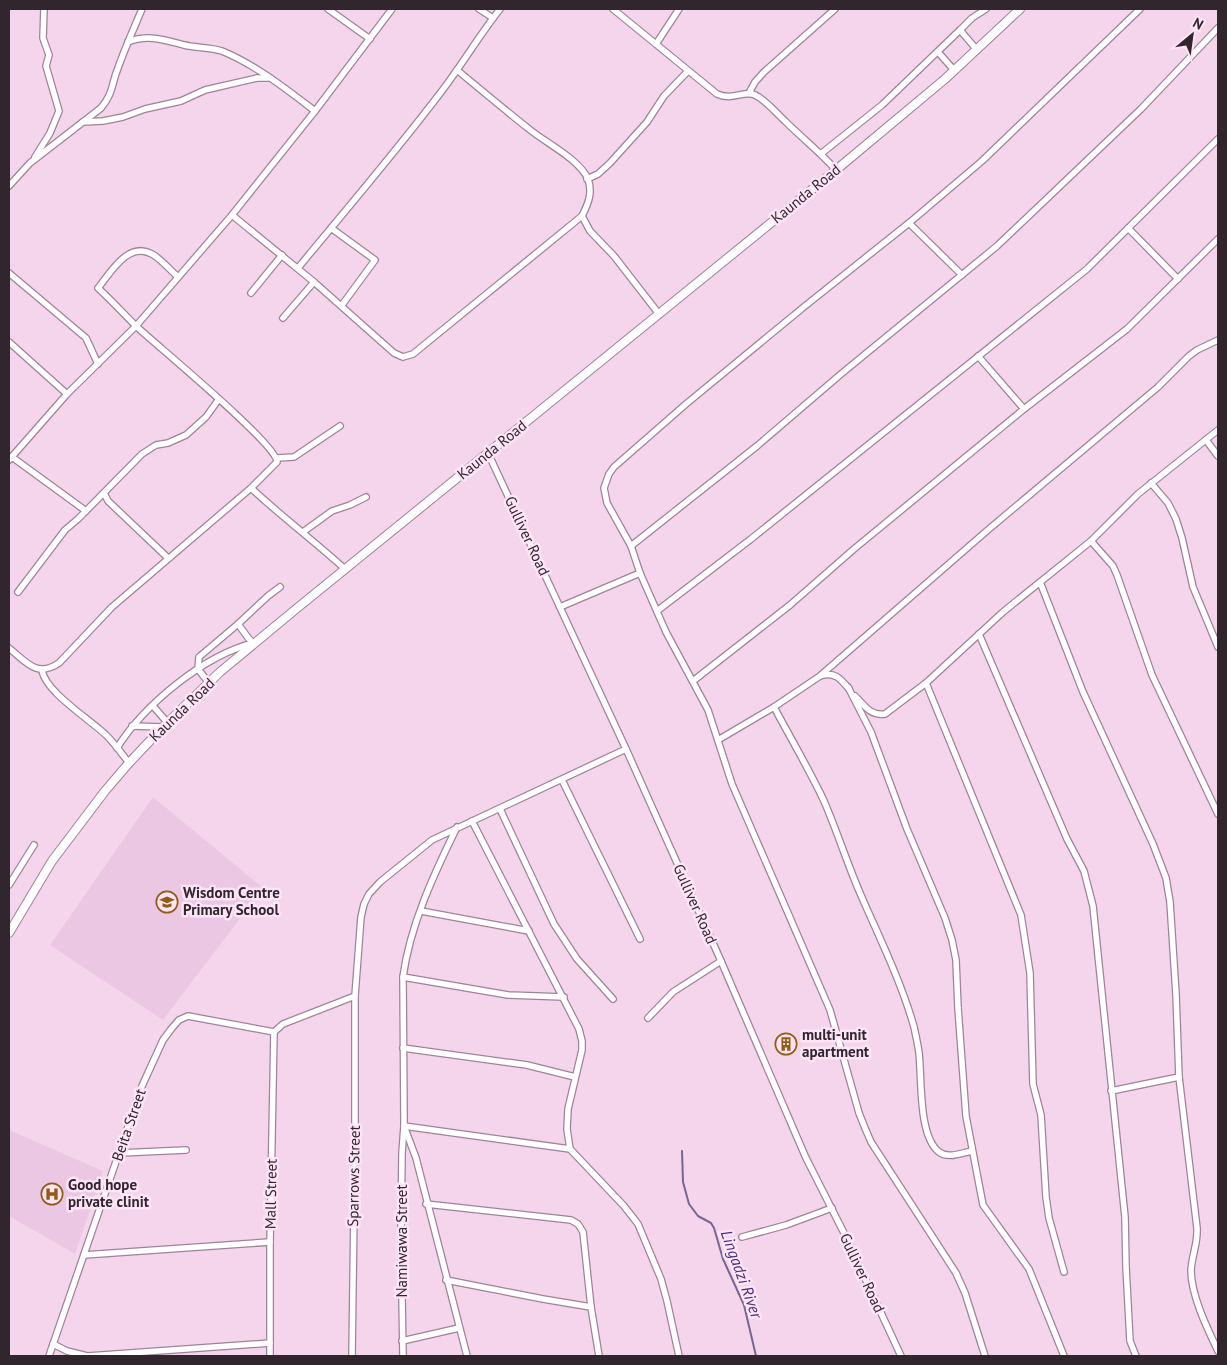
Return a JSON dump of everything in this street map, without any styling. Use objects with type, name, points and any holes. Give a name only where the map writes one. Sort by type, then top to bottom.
[{"type":"main road","name":"Kaunda Road","points":[[9,932],[52,861],[105,791],[165,724],[209,683],[254,643],[836,170],[954,70],[1020,9]]},
{"type":"street","points":[[9,186],[30,163],[50,133],[59,111],[46,66],[49,55],[43,38],[44,9]]},
{"type":"street","points":[[30,163],[101,108],[108,99],[117,70],[142,9]]},
{"type":"street","points":[[328,9],[370,39]]},
{"type":"street","points":[[86,511],[10,458],[67,394],[136,326],[232,215],[315,111],[392,9]]},
{"type":"street","points":[[479,9],[492,18]]},
{"type":"street","points":[[298,268],[399,147],[500,9]]},
{"type":"street","points":[[613,9],[717,94],[731,98],[749,93],[761,98],[801,137],[822,153],[836,170]]},
{"type":"street","points":[[656,44],[679,9]]},
{"type":"street","points":[[749,93],[764,72],[835,9]]},
{"type":"street","points":[[822,153],[882,104],[972,18],[986,9]]},
{"type":"street","points":[[985,1356],[965,1293],[956,1273],[871,1142],[859,1113],[830,1010],[732,784],[708,710],[674,648],[640,573],[630,546],[605,496],[606,481],[614,467],[700,392],[982,162],[1140,9]]},
{"type":"street","points":[[630,546],[757,446],[834,379],[1025,222],[1116,134],[1218,28]]},
{"type":"street","points":[[960,30],[976,50]]},
{"type":"street","points":[[128,42],[144,37],[157,38],[185,46],[221,51],[270,78],[315,111]]},
{"type":"street","points":[[938,52],[954,70]]},
{"type":"street","points":[[232,215],[342,305],[394,353],[403,357],[413,354],[582,216],[588,204],[590,194],[588,179],[570,158],[530,130],[457,70]]},
{"type":"street","points":[[588,179],[598,174],[610,163],[647,122],[664,96],[688,71]]},
{"type":"street","points":[[82,122],[103,121],[123,117],[234,82],[270,78]]},
{"type":"street","points":[[657,611],[751,539],[1087,269],[1218,139]]},
{"type":"street","points":[[582,216],[590,231],[614,256],[660,314]]},
{"type":"street","points":[[909,223],[962,275]]},
{"type":"street","points":[[331,228],[375,260],[342,305]]},
{"type":"street","points":[[1128,228],[1178,279]]},
{"type":"street","points":[[693,681],[790,605],[854,549],[1024,409],[1127,330],[1218,239]]},
{"type":"street","points":[[178,277],[152,254],[134,250],[126,254],[98,288],[136,326],[220,399],[277,458],[294,457],[340,426]]},
{"type":"street","points":[[251,293],[282,255]]},
{"type":"street","points":[[9,273],[86,338],[98,364]]},
{"type":"street","points":[[284,318],[314,282]]},
{"type":"street","points":[[718,740],[774,707],[820,676],[1003,517],[1158,387],[1189,356],[1218,340]]},
{"type":"street","points":[[9,342],[67,394]]},
{"type":"street","points":[[978,356],[1024,409]]},
{"type":"street","points":[[18,592],[65,530],[150,448],[168,443],[195,428],[220,399]]},
{"type":"street","points":[[820,676],[827,674],[836,675],[867,709],[879,715],[885,714],[926,683],[1003,612],[1092,541],[1138,494],[1218,430]]},
{"type":"street","points":[[1206,440],[1218,456]]},
{"type":"street","name":"Gulliver Road","points":[[488,452],[626,750],[721,961],[806,1158],[832,1208],[901,1356]]},
{"type":"street","points":[[9,648],[31,666],[42,670],[58,663],[112,607],[275,466],[277,458]]},
{"type":"street","points":[[1151,483],[1168,503],[1176,519],[1193,586],[1218,647]]},
{"type":"street","points":[[251,488],[281,516],[303,532],[345,569]]},
{"type":"street","points":[[104,494],[113,506],[168,558]]},
{"type":"street","points":[[303,532],[332,511],[366,497]]},
{"type":"street","points":[[1092,541],[1113,566],[1152,676],[1218,814]]},
{"type":"street","points":[[560,607],[640,573]]},
{"type":"street","points":[[1040,582],[1083,692],[1153,844],[1166,878],[1170,902],[1176,994],[1178,1077],[1198,1228],[1191,1269],[1192,1283],[1202,1314],[1218,1351]]},
{"type":"street","points":[[209,683],[198,669],[199,658],[280,587]]},
{"type":"street","points":[[238,624],[254,643]]},
{"type":"street","points":[[980,634],[1067,839],[1084,872],[1093,906],[1125,1217],[1130,1341],[1136,1356]]},
{"type":"street","points":[[117,748],[132,726],[183,679],[236,648],[254,643]]},
{"type":"street","points":[[42,670],[45,680],[69,704],[99,728],[129,763]]},
{"type":"street","points":[[926,683],[1021,915],[1030,973],[1034,1084],[1041,1115],[1046,1197],[1049,1218],[1064,1272]]},
{"type":"street","points":[[848,687],[871,732],[907,829],[945,918],[952,940],[956,960],[966,1116],[983,1205],[1029,1270],[1064,1356]]},
{"type":"street","points":[[153,706],[165,724]]},
{"type":"street","points":[[774,707],[802,756],[825,804],[848,866],[904,997],[914,1028],[919,1054],[923,1114],[927,1132],[938,1152],[945,1156],[972,1151]]},
{"type":"street","points":[[132,726],[165,724]]},
{"type":"street","name":"Sparrows Street","points":[[352,1356],[355,996],[361,917],[364,904],[369,894],[380,882],[432,840],[626,750]]},
{"type":"street","points":[[562,780],[640,939]]},
{"type":"street","points":[[500,809],[554,924],[577,959],[613,999]]},
{"type":"street","points":[[472,821],[579,1029],[582,1041],[581,1057],[568,1109],[567,1129],[570,1149],[624,1206],[638,1224],[661,1279],[679,1356]]},
{"type":"street","points":[[457,827],[410,941],[403,977],[404,1126],[416,1158],[426,1204],[467,1356]]},
{"type":"street","points":[[9,885],[34,845]]},
{"type":"street","points":[[421,911],[529,931]]},
{"type":"street","points":[[648,1018],[674,992],[721,961]]},
{"type":"street","points":[[403,977],[508,995],[564,997]]},
{"type":"street","points":[[274,1032],[283,1024],[355,996]]},
{"type":"street","name":"Beita Street","points":[[49,1356],[142,1086],[163,1040],[179,1020],[188,1016],[274,1032]]},
{"type":"street","name":"Mall Street","points":[[270,1356],[274,1032]]},
{"type":"street","points":[[403,1048],[527,1065],[575,1077]]},
{"type":"street","points":[[1111,1091],[1178,1077]]},
{"type":"street","points":[[404,1126],[570,1149]]},
{"type":"street","name":"Namiwawa Street","points":[[403,1356],[401,1236],[404,1126]]},
{"type":"street","points":[[120,1153],[186,1150]]},
{"type":"street","points":[[426,1204],[575,1222],[583,1232],[591,1307],[599,1356]]},
{"type":"street","points":[[742,1238],[786,1225],[832,1208]]},
{"type":"street","points":[[84,1255],[270,1242]]},
{"type":"street","points":[[446,1280],[591,1307]]},
{"type":"street","points":[[402,1341],[459,1328]]},
{"type":"street","points":[[53,1344],[67,1351],[87,1356],[167,1353],[270,1343]]},
{"type":"shaded area","name":"Wisdom Centre Primary School","points":[[153,797],[263,888],[163,1020],[50,945]]},
{"type":"shaded area","name":"Good hope private clinit","points":[[9,1130],[103,1171],[75,1254],[9,1216]]},
{"type":"waterway","name":"Lingadzi River","points":[[682,1151],[683,1182],[689,1204],[698,1216],[711,1223],[714,1228],[723,1259],[744,1305],[756,1356]]},
{"type":"place","name":"Wisdom Centre Primary School","points":[[167,902]]},
{"type":"place","name":"multi-unit apartment","points":[[786,1044]]},
{"type":"place","name":"Good hope private clinit","points":[[52,1194]]}]
